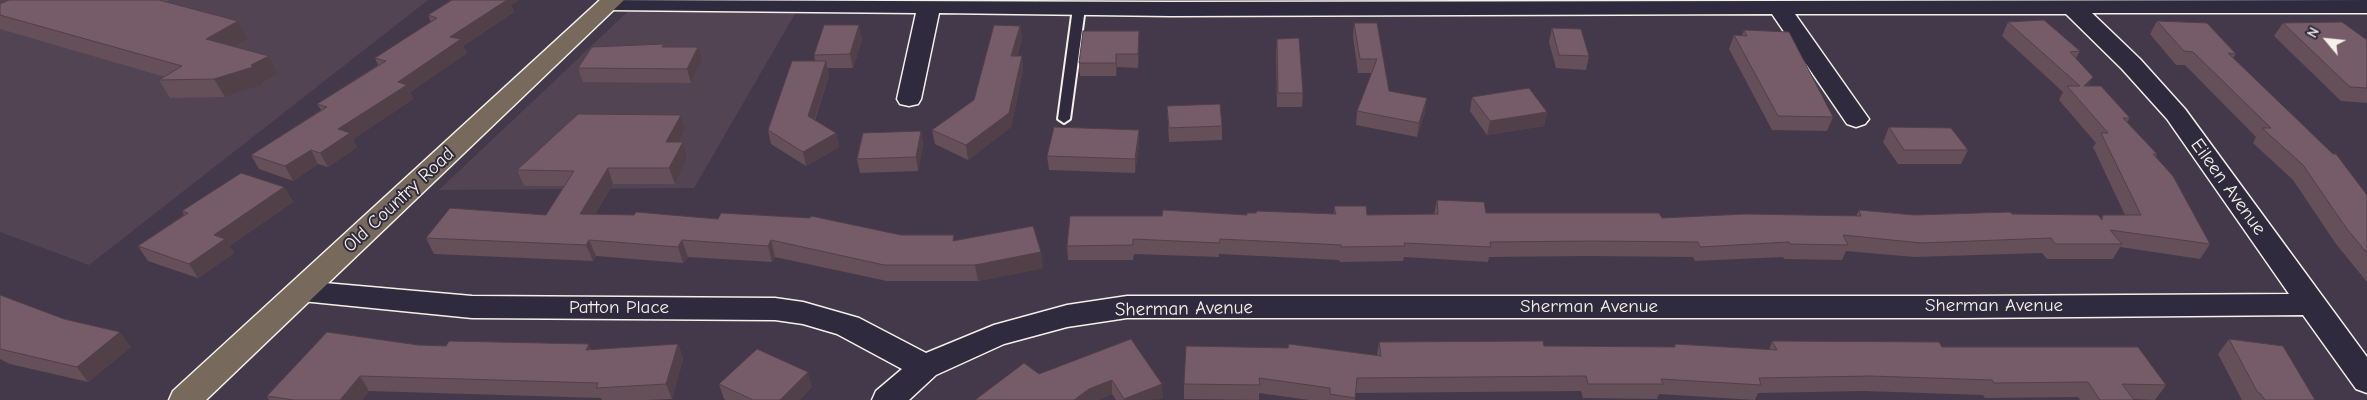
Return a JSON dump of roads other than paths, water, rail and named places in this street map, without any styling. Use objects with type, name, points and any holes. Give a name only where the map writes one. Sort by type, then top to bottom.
[{"type":"main road","name":"Old Country Road","points":[[185,400],[611,2]]},
{"type":"street","points":[[611,2],[1079,8],[1171,4],[1779,8],[2287,3],[2367,6]]},
{"type":"street","name":"Eileen Avenue","points":[[2069,4],[2131,64],[2176,114],[2367,381]]},
{"type":"street","points":[[909,99],[929,6]]},
{"type":"street","points":[[1779,8],[1856,119]]},
{"type":"street","name":"Patton Place","points":[[302,291],[472,307],[775,308],[803,313],[848,326],[924,367]]},
{"type":"street","name":"Sherman Avenue","points":[[888,400],[924,367],[994,336],[1067,316],[1127,307],[2312,304]]},
{"type":"lane","points":[[1064,118],[1079,8]]}]
